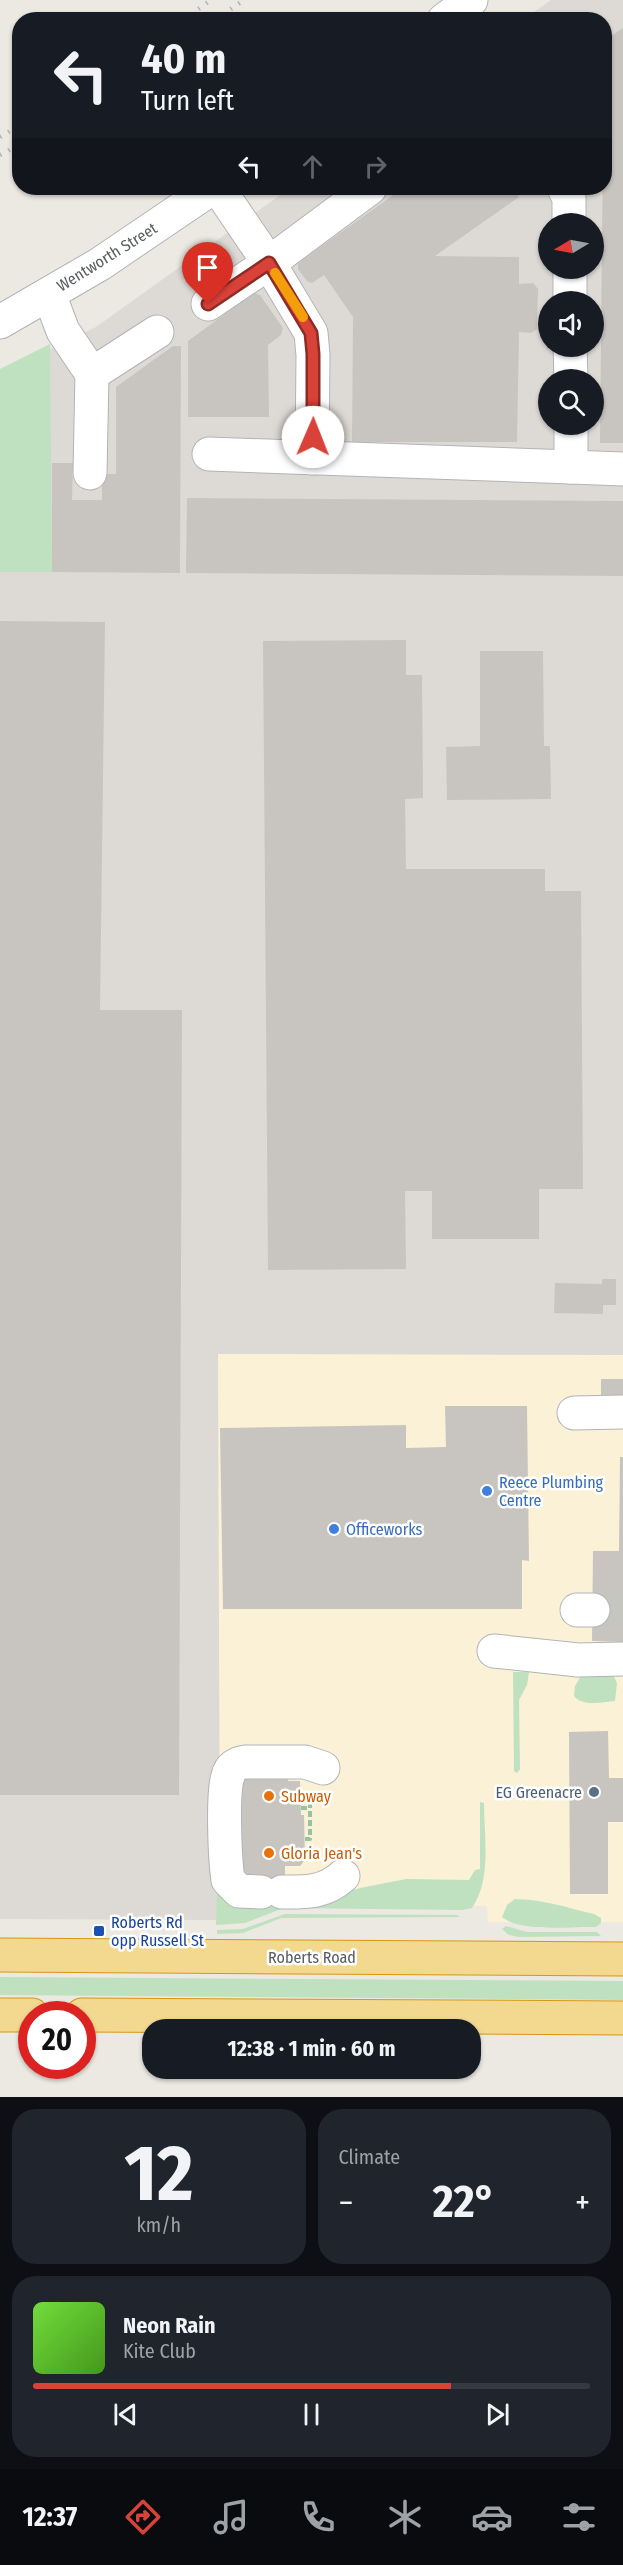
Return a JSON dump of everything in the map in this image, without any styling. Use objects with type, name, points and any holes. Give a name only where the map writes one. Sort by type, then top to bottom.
[{"type":"highway","name":"Roberts Road","points":[[0,1955],[623,1959]]},
{"type":"highway","points":[[0,2015],[18,2015]]},
{"type":"highway","points":[[96,2015],[623,2019]]},
{"type":"street","name":"Wentworth Street","points":[[0,322],[100,264],[202,195]]},
{"type":"street","points":[[223,195],[269,263],[311,333],[313,354],[312,458]]},
{"type":"street","points":[[208,304],[269,263],[361,195]]},
{"type":"street","points":[[568,195],[569,213]]},
{"type":"street","points":[[49,294],[63,331],[92,374],[90,473]]},
{"type":"street","points":[[92,374],[157,332]]},
{"type":"street","points":[[571,435],[572,467]]},
{"type":"street","points":[[209,454],[623,469]]},
{"type":"street","points":[[574,1413],[623,1412]]},
{"type":"street","points":[[494,1651],[578,1660],[623,1659]]},
{"type":"street","points":[[316,1778],[305,1762],[245,1762],[238,1763],[231,1769],[226,1788],[228,1880],[239,1891],[315,1892],[324,1889],[343,1876]]},
{"type":"path","points":[[305,1839],[310,1839],[310,1808],[316,1778]]},
{"type":"path","points":[[301,1808],[310,1808]]},
{"type":"shaded area","points":[[551,0],[623,0],[623,1355],[218,1354],[220,1920],[0,1919],[0,373],[96,327],[280,195],[612,195],[612,12],[534,12]]},
{"type":"shaded area","points":[[217,1353],[623,1355],[623,1922],[488,1922],[487,1906],[262,1904],[220,1920]]},
{"type":"green space","points":[[50,344],[52,572],[0,572],[0,369]]},
{"type":"green space","points":[[513,1672],[529,1672],[527,1685],[519,1700],[520,1769],[517,1773],[514,1771]]},
{"type":"green space","points":[[613,1675],[617,1683],[615,1701],[588,1703],[574,1696],[575,1686],[581,1676]]},
{"type":"green space","points":[[480,1802],[484,1803],[485,1871],[478,1897],[472,1908],[462,1910],[284,1908],[245,1923],[216,1925],[217,1892],[325,1898],[406,1879],[469,1880],[475,1870],[480,1869]]},
{"type":"green space","points":[[515,1899],[545,1902],[594,1914],[601,1918],[601,1923],[596,1927],[547,1928],[511,1922],[502,1917],[507,1905]]},
{"type":"green space","points":[[285,1914],[457,1915],[460,1917],[281,1918],[243,1933],[217,1934],[217,1930],[243,1929]]},
{"type":"green space","points":[[506,1926],[527,1932],[597,1932],[601,1936],[519,1937],[509,1935],[502,1929]]},
{"type":"green space","points":[[0,1977],[623,1981],[623,2000],[0,1995]]},
{"type":"building","points":[[623,28],[623,443],[600,443],[600,435],[604,435],[604,369],[601,369],[601,357],[604,357],[604,291],[602,291],[602,279],[604,279],[602,195],[612,195],[612,36]]},
{"type":"building","points":[[393,195],[518,195],[519,197],[435,256],[519,257],[519,284],[533,283],[538,289],[537,329],[531,333],[519,332],[517,442],[352,442],[353,317],[324,275],[312,283],[307,281],[298,269],[298,263]]},
{"type":"building","points":[[253,293],[260,295],[283,328],[281,335],[268,345],[269,417],[188,417],[188,341]]},
{"type":"building","points":[[173,346],[181,346],[180,573],[52,572],[52,463],[73,463],[72,500],[102,500],[102,474],[116,474],[116,387]]},
{"type":"building","points":[[187,498],[623,501],[623,576],[186,573]]},
{"type":"building","points":[[0,621],[105,622],[100,1010],[182,1010],[179,1795],[0,1795]]},
{"type":"building","points":[[406,640],[406,675],[422,675],[423,798],[405,799],[406,869],[545,869],[545,891],[581,891],[583,1189],[539,1189],[539,1239],[432,1239],[432,1191],[405,1191],[406,1269],[268,1270],[263,641]]},
{"type":"building","points":[[480,651],[543,651],[544,746],[550,746],[551,799],[447,800],[446,747],[480,746]]},
{"type":"building","points":[[602,1279],[616,1279],[616,1305],[603,1305],[603,1314],[554,1313],[555,1283],[602,1284]]},
{"type":"building","points":[[601,1379],[623,1379],[623,1403],[601,1403]]},
{"type":"building","name":"Officeworks","points":[[445,1406],[527,1406],[529,1561],[522,1560],[522,1609],[223,1609],[220,1428],[406,1425],[406,1448],[446,1447]]},
{"type":"building","points":[[620,1457],[623,1457],[623,1642],[592,1641],[593,1551],[619,1551]]},
{"type":"building","points":[[608,1731],[609,1778],[623,1778],[623,1822],[608,1822],[608,1894],[570,1894],[569,1732]]},
{"type":"building","points":[[288,1772],[288,1781],[300,1781],[301,1815],[304,1815],[305,1860],[300,1866],[285,1866],[285,1882],[240,1882],[239,1773]]},
{"type":"tunnel","points":[[593,1610],[623,1610]]},
{"type":"railway","points":[[194,12],[211,0]]},
{"type":"railway","points":[[227,12],[244,0]]},
{"type":"railway","points":[[0,137],[12,130]]},
{"type":"railway","points":[[0,155],[12,148]]},
{"type":"slow traffic","points":[[275,273],[303,317]]},
{"type":"place","name":"Reece Plumbing Centre","points":[[487,1491]]},
{"type":"place","name":"Officeworks","points":[[334,1529]]},
{"type":"place","name":"EG Greenacre","points":[[594,1792]]},
{"type":"place","name":"Subway","points":[[269,1796]]},
{"type":"place","name":"Gloria Jean's","points":[[269,1853]]},
{"type":"place","name":"Roberts Rd opp Russell St","points":[[99,1931]]},
{"type":"route","points":[[208,304],[269,263],[311,333],[313,437]]}]
